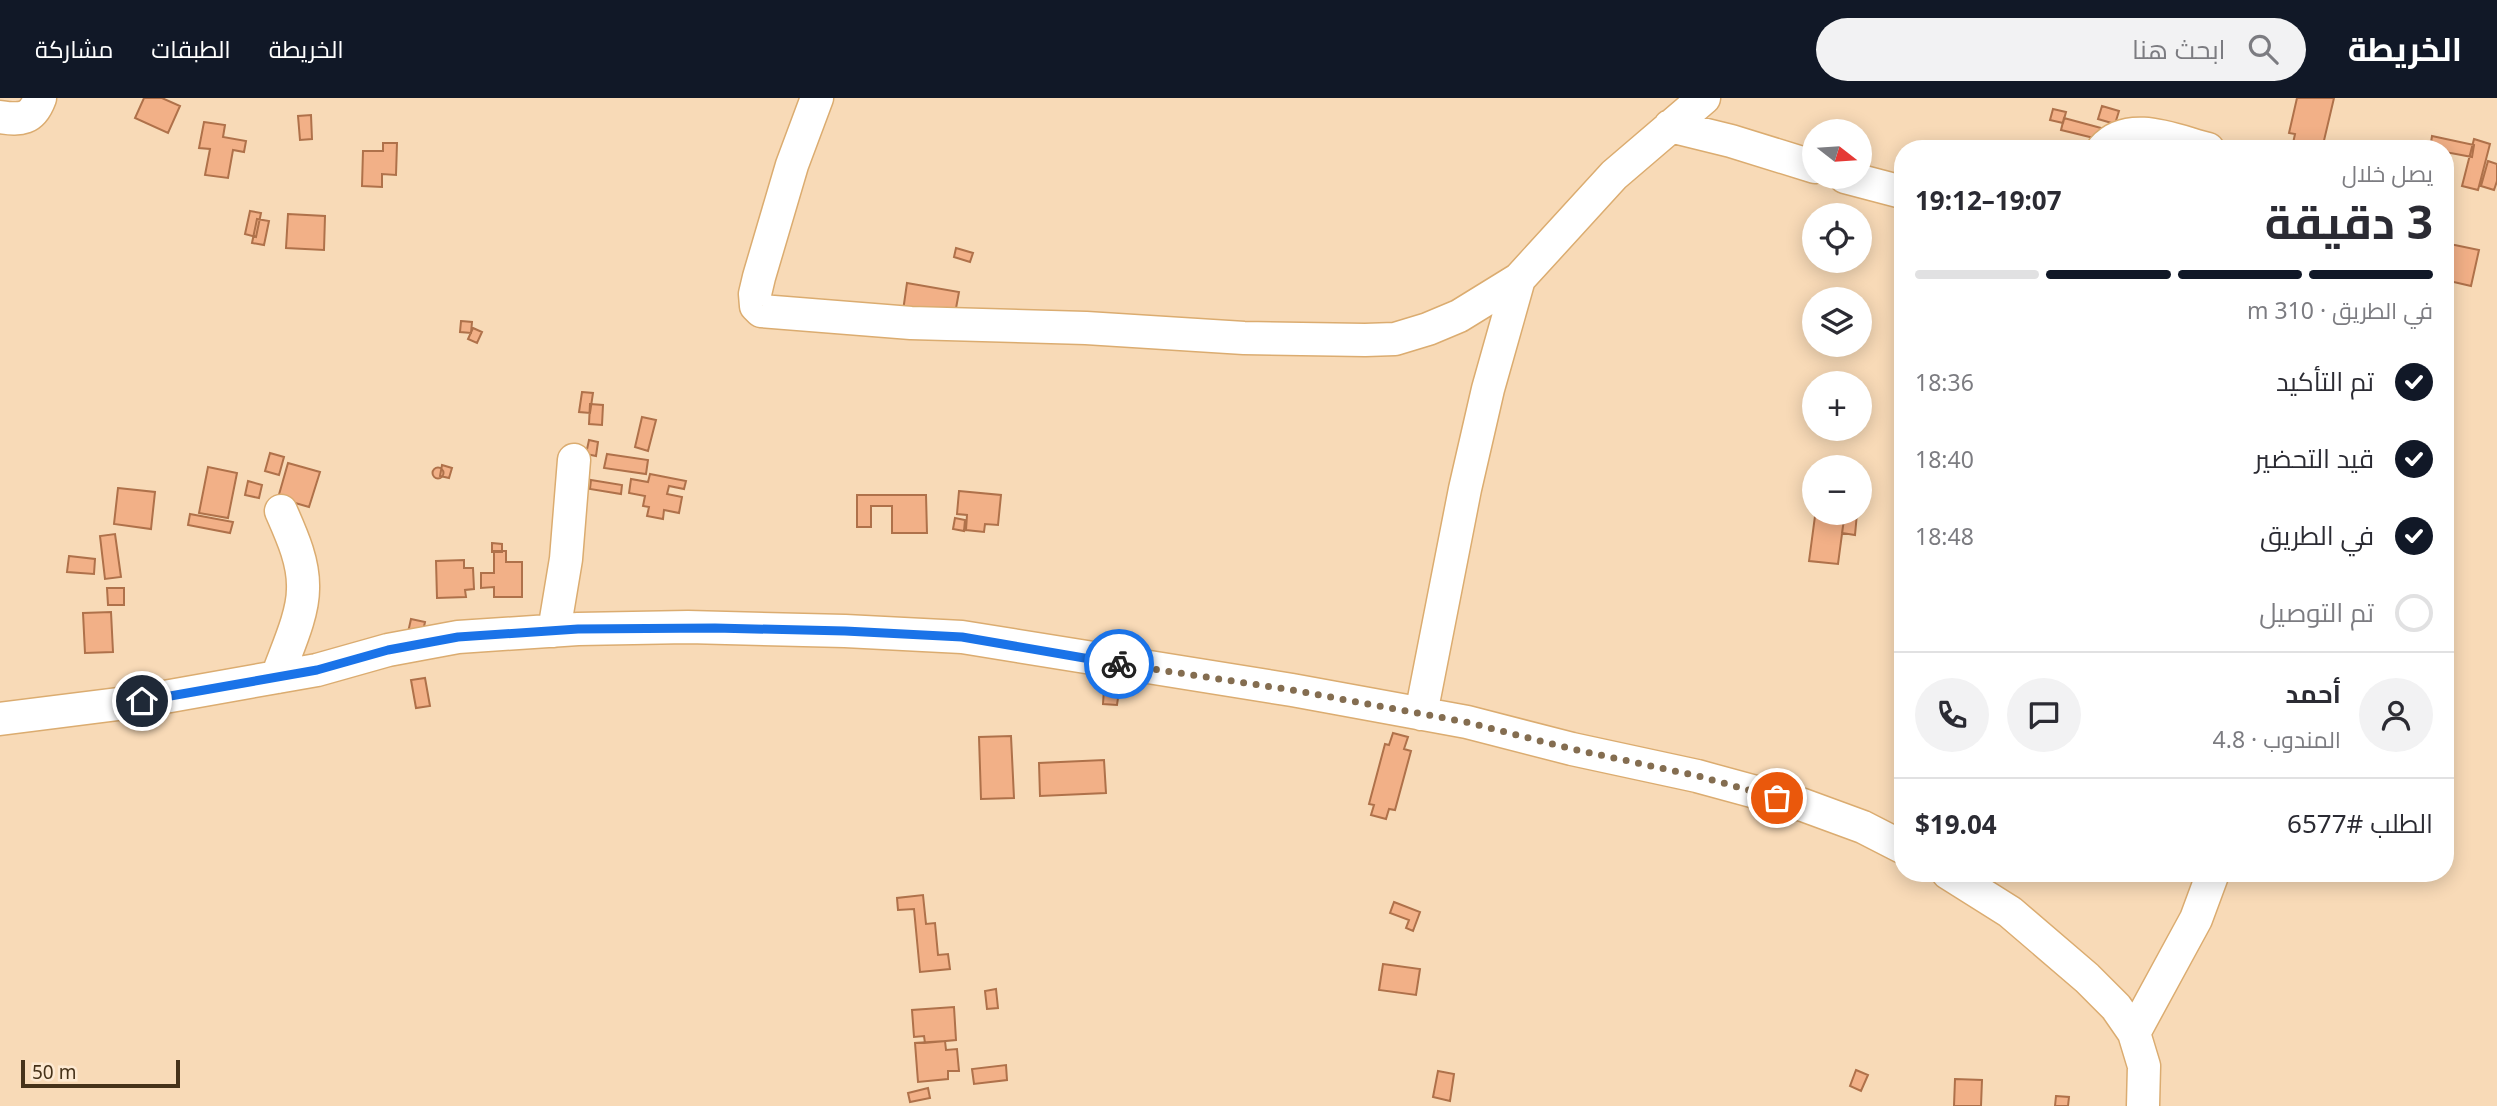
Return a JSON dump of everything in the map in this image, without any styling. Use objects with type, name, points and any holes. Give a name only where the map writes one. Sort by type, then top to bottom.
[{"type":"street","points":[[0,117],[22,120],[32,114],[40,98]]},
{"type":"street","points":[[817,98],[793,165],[759,277],[756,306],[761,311],[911,323],[1086,328],[1244,338],[1365,340],[1395,339],[1428,330],[1458,316],[1519,279],[1614,176],[1704,98]]},
{"type":"street","points":[[1670,126],[1802,163]]},
{"type":"street","points":[[2113,140],[2130,133],[2172,140]]},
{"type":"street","points":[[1872,184],[1894,190]]},
{"type":"street","points":[[1421,714],[1465,489],[1488,389],[1519,279]]},
{"type":"street","points":[[554,631],[566,559],[574,460]]},
{"type":"street","points":[[277,677],[304,590],[296,545],[281,512]]},
{"type":"street","points":[[0,719],[142,701],[317,670],[388,650],[458,637],[554,631],[715,628],[962,637],[1292,690],[1466,722],[1572,749],[1698,776],[1803,805],[1863,827],[1894,843]]},
{"type":"street","points":[[1962,882],[2010,912],[2087,978],[2116,1007],[2134,1033],[2144,1066],[2143,1106]]},
{"type":"street","points":[[2134,1033],[2196,919],[2210,882]]},
{"type":"building","points":[[144,98],[162,98],[180,106],[168,133],[135,118]]},
{"type":"building","points":[[2297,98],[2334,98],[2324,140],[2294,140],[2295,134],[2289,133]]},
{"type":"building","points":[[2102,106],[2119,111],[2115,124],[2098,119]]},
{"type":"building","points":[[2053,109],[2066,112],[2063,123],[2050,120]]},
{"type":"building","points":[[311,115],[312,139],[300,140],[298,116]]},
{"type":"building","points":[[2064,118],[2101,128],[2098,139],[2061,130]]},
{"type":"building","points":[[204,122],[225,125],[223,137],[246,141],[244,152],[233,150],[228,178],[205,175],[210,149],[199,148]]},
{"type":"building","points":[[2432,136],[2451,140],[2431,140]]},
{"type":"building","points":[[2474,139],[2490,144],[2478,190],[2462,186]]},
{"type":"building","points":[[2454,141],[2474,145],[2472,157],[2454,154]]},
{"type":"building","points":[[383,143],[397,143],[396,175],[382,174],[382,187],[362,186],[363,151],[383,151]]},
{"type":"building","points":[[2488,161],[2497,164],[2494,190],[2481,186]]},
{"type":"building","points":[[250,211],[261,213],[256,237],[245,234]]},
{"type":"building","points":[[288,214],[325,216],[324,250],[286,248]]},
{"type":"building","points":[[257,219],[269,221],[264,245],[252,243]]},
{"type":"building","points":[[2454,245],[2479,250],[2471,286],[2454,282]]},
{"type":"building","points":[[956,248],[973,253],[970,262],[954,257]]},
{"type":"building","points":[[907,283],[959,292],[954,319],[903,311]]},
{"type":"building","points":[[461,321],[472,322],[471,333],[460,332]]},
{"type":"building","points":[[473,328],[482,332],[477,343],[468,339]]},
{"type":"building","points":[[582,392],[593,393],[590,413],[579,412]]},
{"type":"building","points":[[590,404],[603,405],[602,425],[589,424]]},
{"type":"building","points":[[642,417],[656,420],[648,451],[635,447]]},
{"type":"building","points":[[589,440],[598,442],[596,456],[586,454]]},
{"type":"building","points":[[270,453],[284,457],[279,475],[265,471]]},
{"type":"building","points":[[607,454],[648,460],[646,474],[604,468]]},
{"type":"building","points":[[288,463],[320,472],[309,507],[278,498]]},
{"type":"building","points":[[442,465],[452,468],[449,478],[440,476]]},
{"type":"building","points":[[208,467],[237,473],[228,518],[199,513]]},
{"type":"building","points":[[438,468],[442,469],[442,477],[438,478],[434,477],[433,473],[434,469]]},
{"type":"building","points":[[650,474],[686,481],[684,489],[669,486],[667,494],[682,497],[679,513],[664,510],[663,519],[647,516],[649,507],[643,506],[645,496],[629,493],[631,479],[648,482]]},
{"type":"building","points":[[591,480],[622,485],[621,494],[590,489]]},
{"type":"building","points":[[248,481],[262,485],[259,498],[245,495]]},
{"type":"building","points":[[118,488],[155,492],[151,529],[114,524]]},
{"type":"building","points":[[959,491],[1001,495],[998,525],[985,524],[984,532],[966,530],[967,515],[957,514]]},
{"type":"building","points":[[857,495],[926,495],[927,533],[892,533],[892,506],[871,506],[871,527],[857,527]]},
{"type":"building","points":[[190,514],[233,522],[230,533],[188,525]]},
{"type":"building","points":[[955,518],[965,520],[964,531],[953,529]]},
{"type":"building","points":[[1814,525],[1843,525],[1838,564],[1809,561]]},
{"type":"building","points":[[1843,525],[1856,525],[1855,535],[1842,533]]},
{"type":"building","points":[[115,534],[121,577],[105,579],[100,536]]},
{"type":"building","points":[[492,543],[502,544],[502,552],[492,552]]},
{"type":"building","points":[[494,551],[506,551],[506,562],[522,562],[522,597],[494,597],[494,587],[481,588],[481,573],[494,573]]},
{"type":"building","points":[[69,556],[95,559],[94,574],[67,572]]},
{"type":"building","points":[[464,560],[464,568],[473,568],[474,589],[465,590],[466,597],[437,598],[436,561]]},
{"type":"building","points":[[107,588],[124,588],[124,605],[108,605]]},
{"type":"building","points":[[111,612],[113,652],[85,653],[83,613]]},
{"type":"building","points":[[411,619],[425,622],[421,640],[407,637]]},
{"type":"building","points":[[425,678],[430,706],[416,708],[411,680]]},
{"type":"building","points":[[1104,689],[1119,691],[1117,705],[1103,704]]},
{"type":"building","points":[[1393,733],[1408,737],[1404,749],[1411,751],[1395,810],[1389,809],[1386,819],[1371,815],[1374,805],[1369,804],[1385,744],[1389,745]]},
{"type":"building","points":[[1011,736],[1014,798],[981,799],[979,737]]},
{"type":"building","points":[[1104,760],[1106,793],[1040,796],[1039,763]]},
{"type":"building","points":[[923,895],[926,924],[935,923],[938,955],[948,954],[950,969],[920,972],[914,909],[898,910],[897,898]]},
{"type":"building","points":[[1394,902],[1420,912],[1413,931],[1406,928],[1409,920],[1390,913]]},
{"type":"building","points":[[1383,964],[1420,969],[1416,995],[1379,990]]},
{"type":"building","points":[[996,989],[998,1008],[987,1009],[985,991]]},
{"type":"building","points":[[954,1007],[956,1040],[925,1043],[924,1036],[914,1037],[912,1010]]},
{"type":"building","points":[[945,1041],[946,1050],[957,1049],[959,1071],[948,1071],[948,1079],[918,1082],[915,1043]]},
{"type":"building","points":[[1006,1065],[1007,1080],[974,1084],[972,1069]]},
{"type":"building","points":[[1856,1070],[1868,1075],[1861,1091],[1850,1086]]},
{"type":"building","points":[[1438,1071],[1454,1074],[1450,1101],[1433,1097]]},
{"type":"building","points":[[1955,1079],[1982,1080],[1981,1106],[1954,1106]]},
{"type":"building","points":[[928,1088],[930,1098],[910,1102],[908,1093]]},
{"type":"building","points":[[2056,1096],[2069,1097],[2068,1106],[2055,1106]]},
{"type":"way so far","points":[[1119,664],[1292,690],[1466,722],[1572,749],[1698,776],[1777,798]]},
{"type":"route","points":[[142,701],[317,670],[388,650],[458,637],[578,629],[688,627],[962,637],[1119,664]]}]
